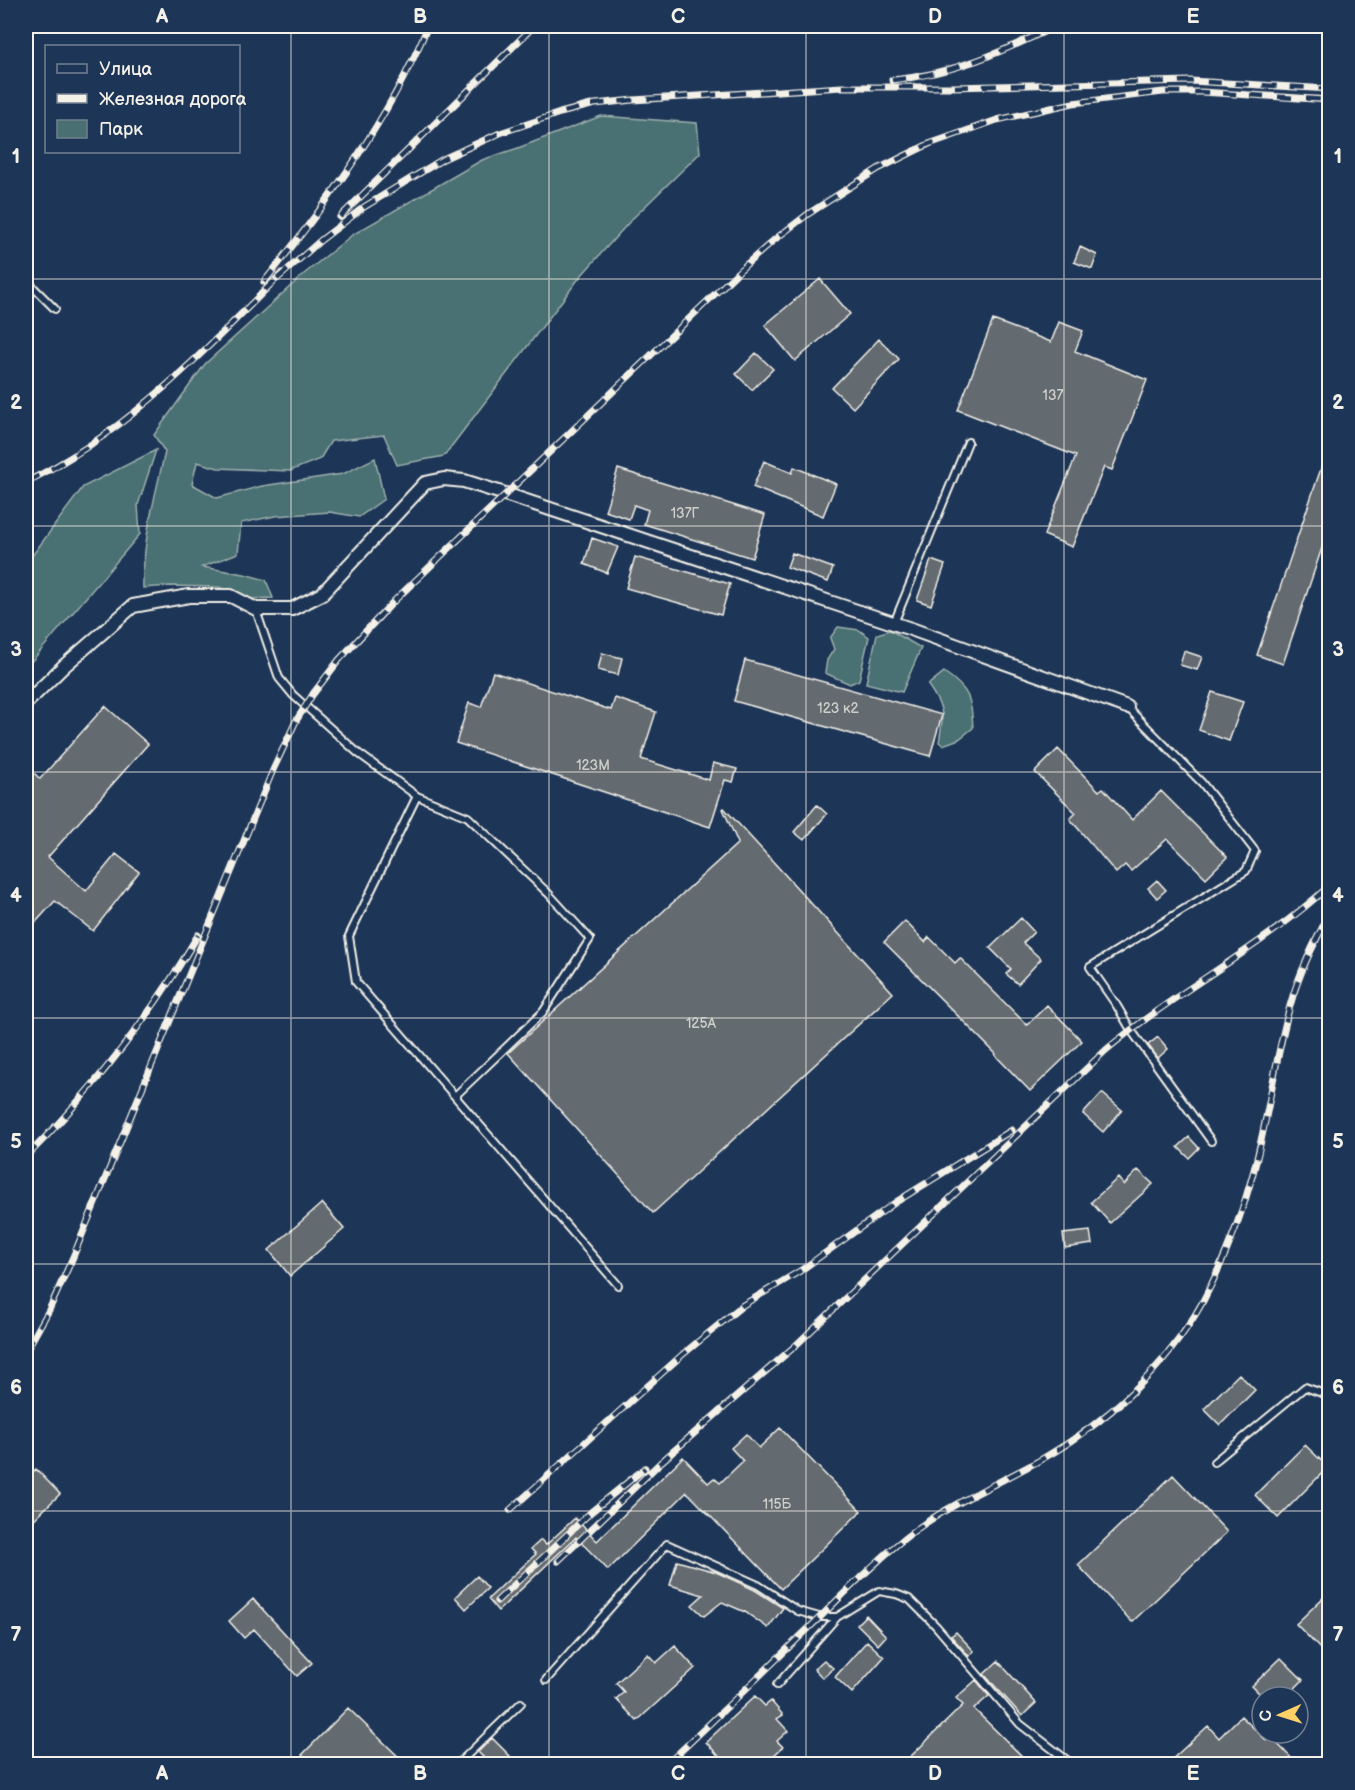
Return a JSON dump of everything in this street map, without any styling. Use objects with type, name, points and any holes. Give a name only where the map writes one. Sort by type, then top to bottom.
[{"type":"street","points":[[26,703],[64,666],[133,606],[189,596],[231,597],[256,609],[292,609],[322,594],[425,483],[444,479],[464,481],[506,494],[894,624],[1127,707]]},
{"type":"lane","points":[[26,279],[55,309]]},
{"type":"lane","points":[[894,624],[968,442]]},
{"type":"lane","points":[[256,609],[274,667],[284,686],[358,753],[417,796],[468,817],[548,893],[590,939],[543,1012],[454,1096]]},
{"type":"lane","points":[[1127,707],[1202,783],[1255,851],[1246,871],[1090,967],[1131,1030],[1211,1141]]},
{"type":"lane","points":[[417,796],[349,936],[356,982],[618,1285]]},
{"type":"lane","points":[[1214,1462],[1305,1387],[1329,1396]]},
{"type":"lane","points":[[546,1680],[667,1544],[758,1585],[798,1611],[819,1617],[837,1617]]},
{"type":"lane","points":[[777,1685],[837,1617],[879,1591],[896,1594],[909,1599],[936,1626],[1020,1724],[1072,1764]]},
{"type":"lane","points":[[459,1764],[521,1703]]},
{"type":"green space","points":[[601,116],[697,123],[700,153],[632,219],[580,277],[444,456],[397,465],[384,435],[331,441],[320,459],[290,471],[218,468],[197,462],[192,484],[217,498],[262,486],[343,474],[375,458],[384,499],[359,517],[330,512],[275,516],[241,523],[238,553],[202,567],[266,580],[273,598],[247,599],[219,587],[143,588],[147,537],[165,452],[154,435],[205,364],[304,274],[352,235],[482,160]]},
{"type":"green space","points":[[156,450],[138,505],[140,534],[31,662],[26,657],[26,564],[83,487]]},
{"type":"green space","points":[[838,627],[859,630],[869,637],[859,680],[850,684],[825,673],[827,660],[834,649],[830,638]]},
{"type":"green space","points":[[890,630],[921,648],[902,692],[866,683],[877,634]]},
{"type":"green space","points":[[944,672],[959,684],[968,696],[973,728],[959,739],[943,745],[939,742],[942,712],[928,685]]},
{"type":"building","points":[[1080,247],[1097,255],[1092,269],[1074,262]]},
{"type":"building","points":[[820,279],[850,314],[795,361],[765,325]]},
{"type":"building","points":[[993,320],[1051,342],[1059,322],[1083,331],[1075,351],[1147,380],[1112,470],[1104,467],[1072,547],[1044,535],[1076,456],[958,410]]},
{"type":"building","points":[[879,339],[899,359],[853,408],[832,388]]},
{"type":"building","points":[[756,353],[773,369],[752,390],[736,374]]},
{"type":"building","points":[[1328,448],[1329,527],[1283,664],[1257,655]]},
{"type":"building","points":[[764,461],[792,473],[794,467],[836,484],[823,516],[753,487]]},
{"type":"building","points":[[618,469],[765,515],[752,558],[644,524],[648,510],[634,505],[629,519],[605,511]]},
{"type":"building","points":[[592,538],[618,547],[607,573],[584,564]]},
{"type":"building","points":[[792,553],[833,568],[828,582],[787,567]]},
{"type":"building","points":[[635,557],[730,584],[721,615],[626,588]]},
{"type":"building","points":[[931,560],[945,565],[931,605],[917,600]]},
{"type":"building","points":[[1184,651],[1202,657],[1197,670],[1180,665]]},
{"type":"building","points":[[602,653],[622,658],[618,675],[598,670]]},
{"type":"building","points":[[745,660],[942,715],[930,756],[734,701]]},
{"type":"building","points":[[493,672],[611,710],[615,698],[656,712],[641,759],[709,780],[713,763],[737,769],[733,782],[725,780],[710,827],[456,743],[469,703],[481,707]]},
{"type":"building","points":[[1212,692],[1243,702],[1229,741],[1199,730]]},
{"type":"building","points":[[105,706],[148,744],[48,857],[86,891],[116,854],[139,872],[93,931],[55,901],[26,933],[26,765],[40,779]]},
{"type":"building","points":[[1058,749],[1099,791],[1103,788],[1132,820],[1161,791],[1227,857],[1206,878],[1167,839],[1131,871],[1125,865],[1116,873],[1070,819],[1076,813],[1035,772]]},
{"type":"building","points":[[817,805],[827,814],[804,840],[794,832]]},
{"type":"building","points":[[724,808],[893,993],[653,1213],[508,1053],[738,843]]},
{"type":"building","points":[[1157,880],[1166,890],[1157,898],[1148,888]]},
{"type":"building","points":[[1021,918],[1034,932],[1023,943],[1041,959],[1018,984],[1006,974],[1011,969],[990,948]]},
{"type":"building","points":[[905,921],[925,942],[929,937],[955,963],[960,958],[1027,1025],[1047,1005],[1082,1041],[1030,1091],[884,942]]},
{"type":"building","points":[[1158,1037],[1168,1049],[1158,1058],[1148,1045]]},
{"type":"building","points":[[1102,1093],[1122,1110],[1103,1132],[1083,1114]]},
{"type":"building","points":[[1189,1137],[1199,1148],[1189,1158],[1178,1147]]},
{"type":"building","points":[[1138,1170],[1153,1184],[1110,1223],[1091,1202],[1118,1178],[1124,1185]]},
{"type":"building","points":[[322,1203],[344,1229],[290,1276],[269,1250]]},
{"type":"building","points":[[1090,1231],[1092,1244],[1065,1248],[1063,1234]]},
{"type":"building","points":[[1239,1374],[1255,1390],[1220,1425],[1204,1409]]},
{"type":"building","points":[[780,1428],[861,1511],[781,1589],[687,1492],[608,1570],[576,1537],[498,1611],[488,1599],[536,1554],[531,1549],[541,1540],[546,1545],[575,1518],[597,1541],[683,1457],[708,1483],[714,1478],[720,1483],[743,1461],[731,1448],[746,1434],[759,1448]]},
{"type":"building","points":[[1305,1445],[1328,1467],[1278,1518],[1255,1495]]},
{"type":"building","points":[[36,1469],[60,1494],[26,1527],[26,1479]]},
{"type":"building","points":[[1173,1475],[1227,1532],[1132,1622],[1078,1565]]},
{"type":"building","points":[[677,1561],[716,1572],[755,1590],[783,1608],[768,1628],[745,1612],[722,1602],[704,1616],[692,1605],[703,1595],[670,1585]]},
{"type":"building","points":[[477,1576],[488,1588],[466,1609],[455,1597]]},
{"type":"building","points":[[1329,1592],[1329,1658],[1296,1624]]},
{"type":"building","points":[[253,1599],[312,1663],[297,1676],[254,1629],[244,1638],[229,1621]]},
{"type":"building","points":[[866,1615],[886,1636],[878,1645],[857,1624]]},
{"type":"building","points":[[956,1632],[974,1651],[969,1656],[951,1636]]},
{"type":"building","points":[[867,1641],[884,1657],[852,1693],[835,1677]]},
{"type":"building","points":[[675,1646],[695,1668],[637,1721],[616,1699],[624,1692],[616,1683],[648,1654],[656,1663]]},
{"type":"building","points":[[1281,1658],[1303,1680],[1298,1685],[1253,1685]]},
{"type":"building","points":[[824,1660],[833,1668],[823,1678],[814,1669]]},
{"type":"building","points":[[998,1661],[1036,1703],[1022,1716],[984,1674]]},
{"type":"building","points":[[976,1680],[989,1696],[974,1709],[1030,1764],[903,1764],[963,1705],[956,1698]]},
{"type":"building","points":[[755,1696],[765,1706],[771,1701],[783,1715],[777,1719],[788,1731],[777,1741],[783,1747],[764,1764],[726,1764],[706,1742]]},
{"type":"building","points":[[348,1708],[406,1764],[312,1764],[302,1755]]},
{"type":"building","points":[[1241,1716],[1250,1725],[1250,1745],[1279,1745],[1297,1764],[1167,1764],[1208,1726],[1219,1738]]},
{"type":"building","points":[[492,1738],[510,1756],[501,1764],[490,1764],[478,1752]]},
{"type":"railway","points":[[264,282],[311,222],[355,160],[394,95],[428,26]]},
{"type":"railway","points":[[340,217],[534,26]]},
{"type":"railway","points":[[892,80],[936,73],[956,67],[1016,45],[1056,26]]},
{"type":"railway","points":[[277,279],[321,240],[364,207],[443,159],[500,133],[595,104],[842,87],[952,87],[1190,81],[1330,89]]},
{"type":"railway","points":[[26,1351],[49,1310],[73,1257],[273,770],[296,721],[339,660],[394,601],[740,270],[808,214],[878,169],[929,144],[997,120],[1073,103],[1163,92],[1201,92],[1330,100]]},
{"type":"railway","points":[[26,482],[98,440],[163,389],[282,273]]},
{"type":"railway","points":[[558,1561],[661,1462],[794,1347],[1106,1050],[1161,1008],[1276,929],[1330,885]]},
{"type":"railway","points":[[667,1764],[892,1548],[937,1515],[1042,1459],[1089,1429],[1132,1392],[1171,1350],[1202,1303],[1236,1226],[1258,1156],[1284,1027],[1307,958],[1330,913]]},
{"type":"railway","points":[[26,1157],[74,1106],[119,1052],[161,995],[198,935]]},
{"type":"railway","points":[[510,1510],[682,1355],[743,1305],[800,1271],[896,1202],[1012,1130]]},
{"type":"railway","points":[[497,1601],[591,1512],[645,1468]]}]
